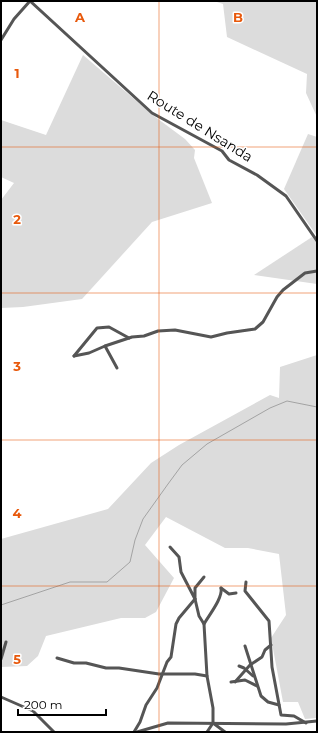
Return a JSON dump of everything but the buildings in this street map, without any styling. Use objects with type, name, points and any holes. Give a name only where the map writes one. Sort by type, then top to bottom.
[{"type":"street","points":[[1,40],[14,19],[30,1]]},
{"type":"street","name":"Route de Nsanda","points":[[30,1],[152,113],[222,152],[229,160],[257,175],[286,196],[317,241]]},
{"type":"street","points":[[129,338],[109,327],[97,328],[74,356],[89,353],[129,338],[158,331],[175,330],[211,337],[255,329],[263,322],[277,297],[283,290],[305,273],[317,271]]},
{"type":"street","points":[[105,346],[117,368]]},
{"type":"street","points":[[170,547],[178,557],[181,572],[195,599]]},
{"type":"street","points":[[204,577],[195,588],[195,599],[199,616],[204,624],[207,676],[213,708],[213,723],[206,732]]},
{"type":"street","points":[[246,582],[245,592],[269,622],[273,673],[280,705],[282,724]]},
{"type":"street","points":[[204,624],[215,608],[216,603],[221,596],[222,588],[229,594],[236,593]]},
{"type":"street","points":[[135,732],[146,705],[164,674],[167,662],[171,657],[176,624],[179,618],[195,599]]},
{"type":"street","points":[[1,659],[6,642]]},
{"type":"street","points":[[236,682],[250,665],[262,657],[265,650],[271,645]]},
{"type":"street","points":[[244,646],[261,696],[268,702],[280,705]]},
{"type":"street","points":[[57,658],[74,663],[86,663],[106,668],[119,668],[164,674],[195,674],[207,676]]},
{"type":"street","points":[[239,666],[247,670],[254,677]]},
{"type":"street","points":[[231,682],[245,680],[257,686]]},
{"type":"street","points":[[1,697],[33,711],[54,732]]},
{"type":"street","points":[[281,716],[294,716],[306,722]]},
{"type":"street","points":[[135,732],[168,723],[282,724],[317,721]]},
{"type":"street","points":[[213,723],[225,732]]},
{"type":"shaded area","points":[[214,1],[317,1],[317,117],[306,93],[307,74],[227,37],[223,4]]},
{"type":"shaded area","points":[[83,55],[154,116],[185,139],[195,150],[194,158],[212,203],[152,222],[82,299],[23,307],[1,308],[1,200],[14,183],[1,177],[1,120],[46,135]]},
{"type":"shaded area","points":[[308,134],[317,137],[317,236],[284,189]]},
{"type":"shaded area","points":[[312,237],[317,243],[317,284],[254,275]]},
{"type":"shaded area","points":[[317,355],[317,718],[305,719],[298,702],[283,702],[271,638],[286,615],[279,554],[248,548],[225,548],[166,517],[145,545],[174,578],[156,612],[145,618],[121,618],[46,636],[38,656],[27,666],[1,667],[1,539],[108,509],[151,463],[179,445],[270,395],[279,398],[280,367]]},
{"type":"waterway","points":[[1,605],[70,582],[107,582],[130,562],[135,540],[143,519],[168,484],[182,465],[207,444],[270,408],[287,401],[317,407]]}]
